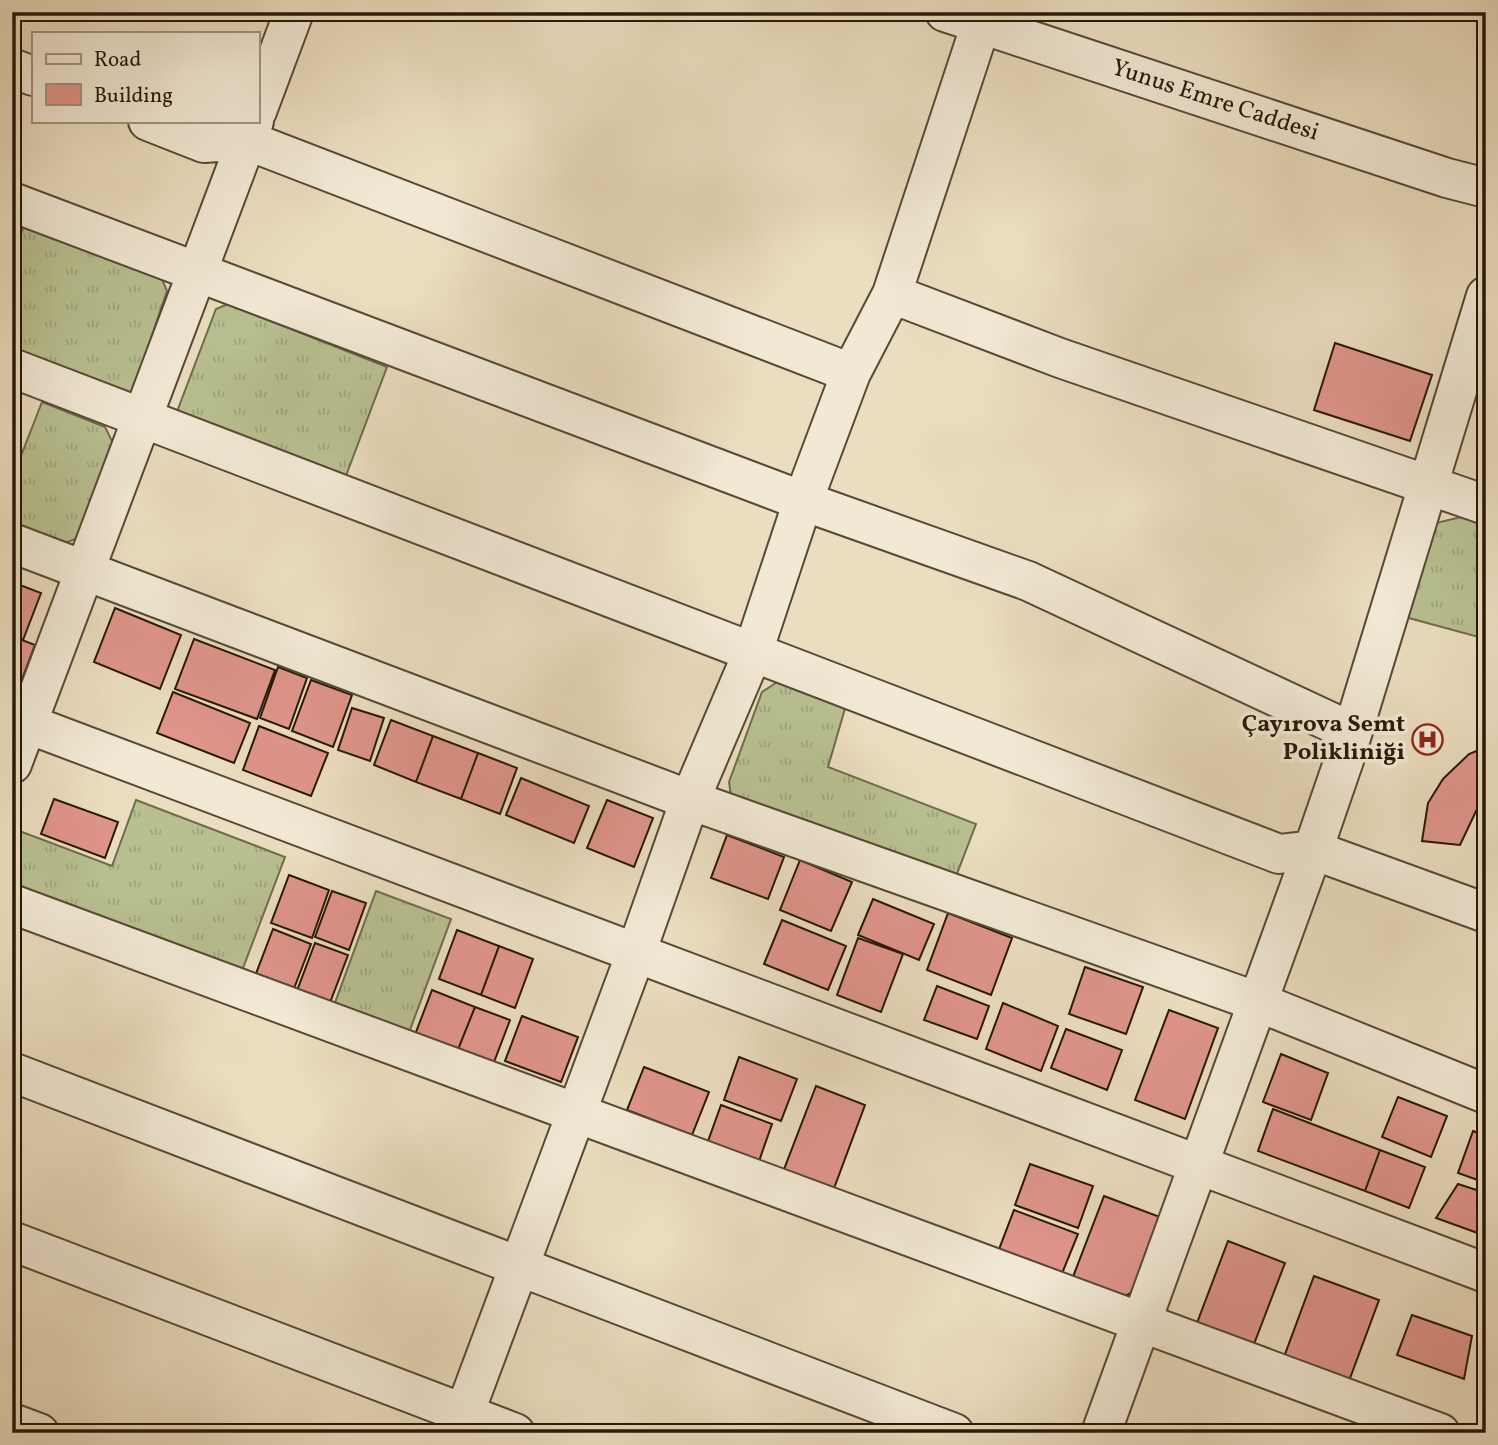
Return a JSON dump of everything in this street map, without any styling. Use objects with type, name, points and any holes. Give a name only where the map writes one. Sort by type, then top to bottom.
[{"type":"street","points":[[259,105],[294,12]]},
{"type":"street","name":"Yunus Emre Caddesi","points":[[945,12],[982,18],[1447,178],[1486,188]]},
{"type":"street","points":[[460,1423],[636,953],[690,800],[753,652],[803,500],[851,373],[892,294],[982,18]]},
{"type":"street","points":[[12,68],[32,76]]},
{"type":"street","points":[[151,122],[204,143],[252,124],[851,373]]},
{"type":"street","points":[[12,764],[20,721],[85,570],[252,124]]},
{"type":"street","points":[[12,202],[803,500],[1028,581],[1352,732]]},
{"type":"street","points":[[892,294],[1060,358],[1486,505]]},
{"type":"street","points":[[1101,1433],[1313,850],[1486,296]]},
{"type":"street","points":[[12,368],[1279,854],[1313,850],[1486,914]]},
{"type":"street","points":[[12,543],[690,800],[1258,1002],[1486,1094]]},
{"type":"street","points":[[20,721],[1486,1273]]},
{"type":"street","points":[[12,904],[1440,1433]]},
{"type":"street","points":[[12,1072],[954,1433]]},
{"type":"street","points":[[12,1241],[460,1423],[515,1433]]},
{"type":"street","points":[[12,1423],[39,1433]]},
{"type":"green space","points":[[24,226],[161,277],[167,291],[133,391],[120,396],[12,356],[12,258]]},
{"type":"green space","points":[[228,304],[387,367],[344,481],[185,423],[178,409],[216,309]]},
{"type":"green space","points":[[42,402],[105,427],[114,445],[81,537],[62,544],[12,525],[12,465],[17,466]]},
{"type":"green space","points":[[1461,517],[1486,526],[1486,639],[1405,617],[1436,523]]},
{"type":"green space","points":[[779,681],[846,705],[828,767],[976,824],[955,879],[731,796],[729,782],[762,692]]},
{"type":"green space","points":[[136,800],[285,857],[240,976],[12,890],[12,843],[17,830],[112,866]]},
{"type":"green space","points":[[376,891],[451,919],[407,1038],[332,1011]]},
{"type":"building","points":[[1335,343],[1432,375],[1410,441],[1314,410]]},
{"type":"building","points":[[12,582],[41,593],[23,640],[12,636]]},
{"type":"building","points":[[115,608],[181,635],[160,689],[94,662]]},
{"type":"building","points":[[12,636],[35,645],[18,690],[12,688]]},
{"type":"building","points":[[194,639],[275,670],[257,719],[175,689]]},
{"type":"building","points":[[278,667],[307,678],[289,729],[260,718]]},
{"type":"building","points":[[311,680],[352,695],[333,747],[292,731]]},
{"type":"building","points":[[173,692],[250,723],[234,763],[157,733]]},
{"type":"building","points":[[352,708],[384,718],[370,761],[338,750]]},
{"type":"building","points":[[391,720],[433,736],[416,782],[374,765]]},
{"type":"building","points":[[259,726],[328,753],[311,796],[243,770]]},
{"type":"building","points":[[433,736],[478,753],[461,799],[416,782]]},
{"type":"building","points":[[1486,747],[1486,810],[1478,807],[1460,845],[1422,841],[1428,803],[1443,779],[1469,754]]},
{"type":"building","points":[[478,753],[517,768],[500,814],[461,799]]},
{"type":"building","points":[[521,778],[589,806],[574,843],[506,815]]},
{"type":"building","points":[[54,799],[118,822],[105,858],[41,834]]},
{"type":"building","points":[[607,800],[653,818],[634,867],[587,848]]},
{"type":"building","points":[[727,835],[784,857],[768,899],[711,878]]},
{"type":"building","points":[[800,860],[852,882],[831,931],[780,910]]},
{"type":"building","points":[[289,875],[329,890],[312,938],[271,923]]},
{"type":"building","points":[[332,891],[366,903],[349,950],[315,937]]},
{"type":"building","points":[[873,899],[934,924],[919,960],[858,935]]},
{"type":"building","points":[[948,913],[1012,938],[991,995],[927,970]]},
{"type":"building","points":[[782,920],[846,946],[828,990],[764,964]]},
{"type":"building","points":[[273,929],[311,944],[290,999],[252,984]]},
{"type":"building","points":[[457,930],[499,946],[481,995],[439,979]]},
{"type":"building","points":[[858,938],[903,954],[881,1012],[837,995]]},
{"type":"building","points":[[315,943],[348,955],[328,1008],[295,996]]},
{"type":"building","points":[[499,946],[533,959],[515,1008],[481,995]]},
{"type":"building","points":[[1085,967],[1143,987],[1126,1034],[1069,1014]]},
{"type":"building","points":[[937,986],[989,1006],[977,1039],[924,1020]]},
{"type":"building","points":[[432,990],[475,1007],[455,1057],[413,1040]]},
{"type":"building","points":[[1003,1003],[1058,1026],[1041,1071],[986,1049]]},
{"type":"building","points":[[475,1007],[510,1020],[491,1070],[455,1057]]},
{"type":"building","points":[[1169,1010],[1218,1028],[1185,1119],[1135,1100]]},
{"type":"building","points":[[522,1016],[578,1037],[561,1082],[505,1061]]},
{"type":"building","points":[[1066,1029],[1122,1050],[1107,1090],[1051,1068]]},
{"type":"building","points":[[1281,1054],[1328,1073],[1311,1120],[1263,1102]]},
{"type":"building","points":[[739,1057],[797,1079],[781,1121],[724,1100]]},
{"type":"building","points":[[644,1067],[709,1092],[692,1135],[627,1110]]},
{"type":"building","points":[[816,1086],[865,1105],[833,1191],[783,1172]]},
{"type":"building","points":[[1398,1097],[1447,1116],[1431,1157],[1382,1137]]},
{"type":"building","points":[[721,1105],[772,1124],[758,1164],[707,1144]]},
{"type":"building","points":[[1273,1109],[1380,1150],[1365,1191],[1258,1151]]},
{"type":"building","points":[[1473,1131],[1486,1136],[1486,1183],[1458,1173]]},
{"type":"building","points":[[1380,1150],[1425,1167],[1409,1208],[1365,1191]]},
{"type":"building","points":[[1030,1164],[1093,1186],[1078,1228],[1015,1205]]},
{"type":"building","points":[[1458,1184],[1486,1193],[1486,1236],[1436,1218]]},
{"type":"building","points":[[1104,1196],[1160,1217],[1131,1293],[1117,1300],[1071,1282]]},
{"type":"building","points":[[1014,1210],[1078,1234],[1061,1276],[998,1252]]},
{"type":"building","points":[[1228,1241],[1285,1263],[1254,1344],[1197,1323]]},
{"type":"building","points":[[1314,1276],[1379,1300],[1349,1381],[1284,1357]]},
{"type":"building","points":[[1412,1315],[1472,1336],[1464,1379],[1397,1355]]},
{"type":"place","name":"Çayırova Semt Polikliniği","points":[[1428,739]]}]
